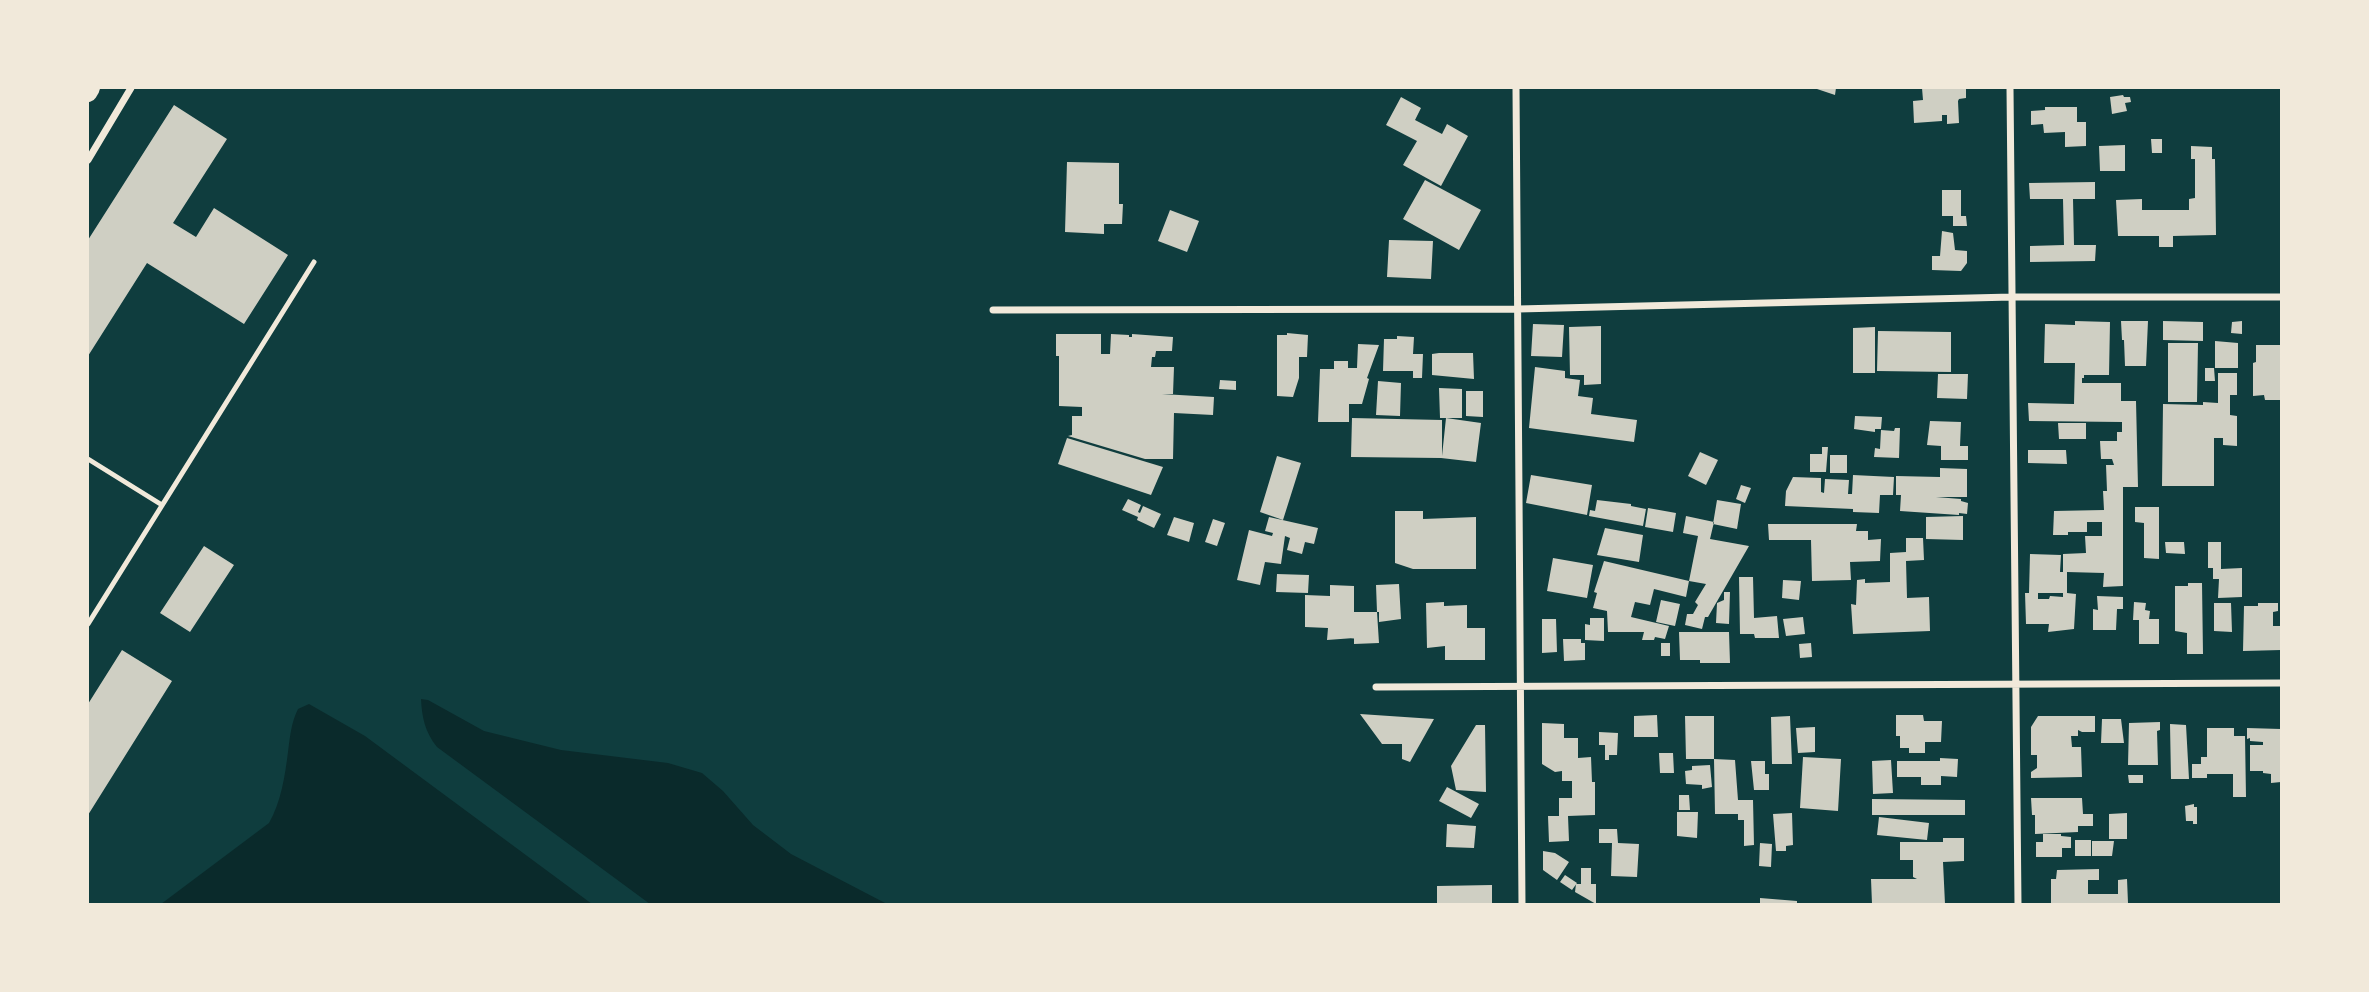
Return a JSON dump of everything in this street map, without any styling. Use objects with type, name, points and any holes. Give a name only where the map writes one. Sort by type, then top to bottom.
[{"type":"highway","points":[[88,93],[91,88]]},
{"type":"street","points":[[88,160],[131,88]]},
{"type":"street","points":[[1516,88],[1522,905]]},
{"type":"street","points":[[2010,88],[2018,905]]},
{"type":"street","points":[[993,310],[1518,309],[2012,297],[2281,297]]},
{"type":"street","points":[[1376,687],[2281,682]]},
{"type":"lane","points":[[88,624],[314,262]]},
{"type":"lane","points":[[88,459],[162,505]]},
{"type":"water","points":[[421,699],[428,700],[484,731],[561,750],[668,763],[702,773],[723,791],[753,825],[791,854],[887,904],[650,904],[437,747],[425,724]]},
{"type":"water","points":[[309,704],[365,736],[592,904],[161,904],[269,823],[282,789],[294,720],[298,709]]},
{"type":"building","points":[[1814,88],[1836,88],[1835,95]]},
{"type":"building","points":[[1922,88],[1966,88],[1966,98],[1958,101],[1959,123],[1947,124],[1947,115],[1942,115],[1942,121],[1914,123],[1913,101],[1923,100]]},
{"type":"building","points":[[1401,97],[1421,108],[1415,120],[1442,134],[1447,124],[1468,136],[1441,186],[1403,165],[1417,141],[1386,125]]},
{"type":"building","points":[[2110,97],[2130,97],[2131,102],[2125,103],[2127,111],[2112,114]]},
{"type":"building","points":[[174,105],[227,139],[173,223],[196,237],[214,208],[288,255],[244,324],[147,263],[88,356],[88,240]]},
{"type":"building","points":[[2045,107],[2077,107],[2077,122],[2086,122],[2086,146],[2065,147],[2065,132],[2044,133],[2043,124],[2031,125],[2031,111],[2045,110]]},
{"type":"building","points":[[2151,139],[2162,139],[2162,153],[2152,153]]},
{"type":"building","points":[[2125,145],[2125,171],[2100,171],[2099,146]]},
{"type":"building","points":[[2191,146],[2212,147],[2212,159],[2215,159],[2216,235],[2173,236],[2173,247],[2159,247],[2159,236],[2118,236],[2116,200],[2142,199],[2142,210],[2189,210],[2189,199],[2195,198],[2195,159],[2191,159]]},
{"type":"building","points":[[1067,162],[1119,163],[1122,224],[1104,224],[1104,234],[1065,232]]},
{"type":"building","points":[[1425,180],[1481,210],[1459,250],[1403,219]]},
{"type":"building","points":[[2095,182],[2095,199],[2073,199],[2074,245],[2096,245],[2095,261],[2030,262],[2030,246],[2064,245],[2063,199],[2030,199],[2029,183]]},
{"type":"building","points":[[1942,190],[1961,190],[1961,216],[1966,216],[1967,226],[1953,226],[1953,216],[1942,216]]},
{"type":"building","points":[[1170,210],[1199,221],[1187,252],[1158,241]]},
{"type":"building","points":[[1942,231],[1953,233],[1955,250],[1967,251],[1967,263],[1961,271],[1932,270],[1932,256],[1940,256]]},
{"type":"building","points":[[1389,240],[1433,241],[1431,279],[1387,277]]},
{"type":"building","points":[[2075,321],[2110,322],[2109,375],[2084,375],[2082,383],[2121,383],[2121,401],[2136,401],[2138,487],[2123,487],[2123,586],[2103,587],[2104,573],[2067,572],[2067,593],[2076,594],[2074,629],[2048,632],[2049,624],[2026,624],[2025,593],[2029,593],[2030,554],[2061,555],[2060,572],[2063,572],[2063,554],[2086,553],[2085,536],[2102,536],[2102,522],[2087,522],[2087,532],[2053,535],[2054,511],[2104,510],[2103,491],[2107,491],[2106,465],[2114,465],[2112,459],[2101,459],[2100,441],[2117,441],[2117,432],[2122,432],[2122,422],[2029,421],[2028,403],[2074,404],[2075,363],[2044,363],[2045,324],[2075,325]],"holes":[[[2038,593],[2063,593],[2063,597],[2038,599]]]},
{"type":"building","points":[[2121,321],[2148,321],[2146,366],[2125,366]]},
{"type":"building","points":[[2163,321],[2203,322],[2203,341],[2163,340]]},
{"type":"building","points":[[2242,321],[2242,334],[2231,333],[2232,322]]},
{"type":"building","points":[[1533,324],[1564,325],[1562,357],[1531,356]]},
{"type":"building","points":[[1601,326],[1601,384],[1584,385],[1584,375],[1570,375],[1569,327]]},
{"type":"building","points":[[1875,327],[1875,373],[1853,373],[1853,328]]},
{"type":"building","points":[[1878,331],[1951,332],[1951,372],[1877,371]]},
{"type":"building","points":[[1056,334],[1101,334],[1101,354],[1110,354],[1111,334],[1129,337],[1132,337],[1132,334],[1173,337],[1172,351],[1156,351],[1155,357],[1152,357],[1151,367],[1174,367],[1173,394],[1162,394],[1214,397],[1213,415],[1174,413],[1173,459],[1145,459],[1068,436],[1072,435],[1072,416],[1082,416],[1082,407],[1059,406]]},
{"type":"building","points":[[1277,335],[1308,335],[1307,357],[1299,357],[1299,378],[1293,397],[1277,396]]},
{"type":"building","points":[[1397,336],[1414,337],[1413,354],[1423,354],[1422,378],[1413,378],[1413,371],[1383,371],[1384,339],[1397,339]]},
{"type":"building","points":[[2215,341],[2238,343],[2238,368],[2215,368]]},
{"type":"building","points":[[2168,343],[2198,343],[2197,402],[2168,402]]},
{"type":"building","points":[[1358,344],[1379,345],[1367,378],[1369,379],[1362,404],[1349,404],[1349,422],[1318,422],[1320,369],[1334,369],[1334,361],[1348,361],[1348,368],[1357,368]]},
{"type":"building","points":[[2256,345],[2281,345],[2280,400],[2265,400],[2264,395],[2253,396]]},
{"type":"building","points":[[1473,353],[1474,379],[1432,375],[1432,354]]},
{"type":"building","points":[[1535,367],[1565,371],[1565,378],[1580,380],[1578,396],[1593,398],[1591,414],[1637,420],[1634,442],[1529,428]]},
{"type":"building","points":[[2205,368],[2214,368],[2215,381],[2205,381]]},
{"type":"building","points":[[2218,373],[2237,373],[2237,395],[2230,395],[2230,415],[2237,416],[2237,446],[2223,445],[2223,438],[2214,438],[2214,486],[2162,486],[2163,404],[2218,403]]},
{"type":"building","points":[[1938,374],[1968,374],[1967,399],[1937,398]]},
{"type":"building","points":[[1220,380],[1236,381],[1236,390],[1219,389]]},
{"type":"building","points":[[1378,381],[1401,383],[1400,416],[1376,415]]},
{"type":"building","points":[[1439,388],[1462,389],[1462,418],[1440,418]]},
{"type":"building","points":[[1466,391],[1483,391],[1483,417],[1466,416]]},
{"type":"building","points":[[1855,416],[1882,417],[1881,429],[1875,429],[1875,432],[1854,429]]},
{"type":"building","points":[[1352,418],[1442,420],[1442,456],[1446,418],[1481,423],[1476,462],[1441,458],[1351,457]]},
{"type":"building","points":[[1930,421],[1961,422],[1960,446],[1968,446],[1968,460],[1941,460],[1941,446],[1927,445]]},
{"type":"building","points":[[2058,423],[2086,423],[2086,439],[2059,439]]},
{"type":"building","points":[[1895,428],[1900,428],[1899,458],[1874,457],[1875,448],[1880,449],[1881,430],[1894,431]]},
{"type":"building","points":[[1067,438],[1163,467],[1151,495],[1058,464]]},
{"type":"building","points":[[1822,447],[1828,447],[1826,472],[1810,472],[1810,454],[1822,454]]},
{"type":"building","points":[[2028,450],[2066,450],[2067,464],[2028,463]]},
{"type":"building","points":[[1700,452],[1718,460],[1706,485],[1688,476]]},
{"type":"building","points":[[1830,455],[1847,455],[1847,473],[1830,473]]},
{"type":"building","points":[[1277,456],[1301,463],[1283,520],[1260,512]]},
{"type":"building","points":[[1940,468],[1967,469],[1967,497],[1936,497],[1961,499],[1968,503],[1967,514],[1900,511],[1901,495],[1896,495],[1896,476],[1940,477]]},
{"type":"building","points":[[1531,475],[1592,485],[1587,515],[1526,503]]},
{"type":"building","points":[[1853,475],[1894,477],[1893,495],[1880,495],[1879,513],[1785,506],[1786,491],[1793,477],[1821,478],[1821,492],[1824,493],[1825,479],[1849,480],[1848,494],[1852,494]]},
{"type":"building","points":[[1741,485],[1751,488],[1745,503],[1736,499]]},
{"type":"building","points":[[1128,499],[1141,505],[1138,512],[1140,513],[1143,506],[1161,514],[1154,528],[1122,510]]},
{"type":"building","points":[[1597,500],[1631,504],[1646,509],[1643,526],[1589,516],[1590,510],[1595,511]]},
{"type":"building","points":[[1717,500],[1741,504],[1737,529],[1713,524]]},
{"type":"building","points":[[2135,507],[2159,507],[2159,559],[2144,558],[2144,523],[2135,522]]},
{"type":"building","points":[[1648,508],[1676,513],[1673,532],[1645,527]]},
{"type":"building","points":[[1395,511],[1423,511],[1423,519],[1476,517],[1476,569],[1413,569],[1395,563]]},
{"type":"building","points":[[1686,516],[1714,522],[1710,539],[1749,546],[1708,617],[1705,617],[1702,629],[1685,625],[1687,614],[1693,614],[1698,605],[1695,602],[1706,584],[1689,581],[1698,536],[1683,533]]},
{"type":"building","points":[[1963,516],[1963,540],[1926,539],[1926,517]]},
{"type":"building","points":[[1174,517],[1194,523],[1189,542],[1167,535]]},
{"type":"building","points":[[1269,517],[1318,528],[1314,544],[1305,542],[1302,554],[1287,550],[1290,538],[1285,536],[1281,564],[1265,562],[1260,585],[1237,580],[1249,530],[1272,536],[1273,533],[1265,531]]},
{"type":"building","points":[[1213,519],[1225,523],[1217,546],[1205,542]]},
{"type":"building","points":[[1768,524],[1857,524],[1856,531],[1868,531],[1868,540],[1881,539],[1880,561],[1850,562],[1851,580],[1812,581],[1811,540],[1769,540]]},
{"type":"building","points":[[1605,528],[1643,535],[1639,562],[1597,555]]},
{"type":"building","points":[[1906,538],[1923,538],[1924,560],[1906,561],[1907,598],[1929,597],[1930,631],[1853,634],[1851,604],[1856,605],[1857,580],[1865,579],[1865,583],[1890,582],[1890,553],[1906,552]]},
{"type":"building","points":[[2165,542],[2184,542],[2185,554],[2166,553]]},
{"type":"building","points":[[2208,542],[2221,542],[2221,569],[2242,568],[2242,597],[2218,598],[2219,579],[2213,579],[2213,568],[2208,568]]},
{"type":"building","points":[[204,546],[234,565],[190,632],[160,613]]},
{"type":"building","points":[[1553,558],[1593,565],[1587,598],[1547,591]]},
{"type":"building","points":[[1604,561],[1689,581],[1686,597],[1654,589],[1650,605],[1635,602],[1631,617],[1669,626],[1665,639],[1655,637],[1654,640],[1642,640],[1644,632],[1608,632],[1607,611],[1593,608],[1597,593],[1594,592]]},
{"type":"building","points":[[1277,574],[1309,575],[1308,593],[1276,592]]},
{"type":"building","points":[[1739,577],[1753,577],[1754,618],[1777,616],[1779,638],[1755,638],[1754,634],[1740,634]]},
{"type":"building","points":[[1783,580],[1801,581],[1799,600],[1782,598]]},
{"type":"building","points":[[2188,583],[2202,583],[2203,654],[2187,654],[2187,633],[2175,631],[2175,586],[2188,586]]},
{"type":"building","points":[[1399,584],[1401,619],[1379,622],[1376,585]]},
{"type":"building","points":[[1330,585],[1354,586],[1354,638],[1327,640],[1328,628],[1305,627],[1305,595],[1330,596]]},
{"type":"building","points":[[1724,592],[1730,592],[1729,624],[1716,623],[1717,603],[1724,600]]},
{"type":"building","points":[[2097,596],[2123,597],[2123,609],[2117,609],[2116,630],[2093,630],[2093,609],[2098,610]]},
{"type":"building","points":[[1661,600],[1680,604],[1675,626],[1656,622]]},
{"type":"building","points":[[1444,602],[1444,606],[1467,605],[1467,628],[1485,628],[1485,660],[1445,660],[1445,646],[1427,648],[1426,603]]},
{"type":"building","points":[[2134,602],[2146,603],[2145,610],[2150,611],[2149,619],[2159,619],[2159,644],[2139,644],[2139,620],[2133,620]]},
{"type":"building","points":[[2214,603],[2231,603],[2232,632],[2214,631]]},
{"type":"building","points":[[2258,603],[2278,603],[2278,611],[2273,612],[2273,626],[2280,626],[2281,650],[2243,651],[2244,606],[2258,606]]},
{"type":"building","points":[[1354,612],[1377,612],[1379,643],[1354,644]]},
{"type":"building","points":[[1803,617],[1805,634],[1786,636],[1783,619]]},
{"type":"building","points":[[1590,618],[1604,618],[1604,641],[1585,640],[1585,624],[1590,625]]},
{"type":"building","points":[[1542,619],[1556,619],[1557,652],[1542,653]]},
{"type":"building","points":[[1679,632],[1729,632],[1730,663],[1680,660]]},
{"type":"building","points":[[1563,639],[1581,639],[1581,643],[1585,643],[1585,660],[1564,661]]},
{"type":"building","points":[[1661,643],[1670,643],[1670,656],[1661,656]]},
{"type":"building","points":[[1811,643],[1812,657],[1800,658],[1799,644]]},
{"type":"building","points":[[122,650],[172,681],[88,815],[88,704]]},
{"type":"building","points":[[1360,714],[1434,719],[1410,762],[1402,759],[1402,744],[1382,744]]},
{"type":"building","points":[[1657,715],[1658,737],[1634,737],[1634,716]]},
{"type":"building","points":[[1896,715],[1923,715],[1924,721],[1942,721],[1941,742],[1925,742],[1925,753],[1909,753],[1909,748],[1900,748],[1900,736],[1896,736]]},
{"type":"building","points":[[1685,716],[1714,716],[1714,759],[1686,759]]},
{"type":"building","points":[[1790,716],[1792,764],[1772,764],[1771,717]]},
{"type":"building","points":[[2038,716],[2095,716],[2095,732],[2078,730],[2078,736],[2071,736],[2072,747],[2081,747],[2082,777],[2031,778],[2031,772],[2037,768],[2037,755],[2031,755],[2031,727]]},
{"type":"building","points":[[2102,719],[2121,719],[2124,743],[2101,743]]},
{"type":"building","points":[[2160,722],[2160,730],[2157,731],[2158,765],[2128,765],[2129,723]]},
{"type":"building","points":[[1542,723],[1564,724],[1564,738],[1578,738],[1578,758],[1591,757],[1592,782],[1595,782],[1595,815],[1568,816],[1569,841],[1549,842],[1548,816],[1559,816],[1559,798],[1572,798],[1572,781],[1562,781],[1562,771],[1555,772],[1542,764]]},
{"type":"building","points":[[2170,724],[2186,725],[2189,779],[2171,779]]},
{"type":"building","points":[[1476,725],[1485,725],[1486,792],[1456,790],[1451,766]]},
{"type":"building","points":[[1815,727],[1815,752],[1798,753],[1796,728]]},
{"type":"building","points":[[2207,728],[2234,728],[2234,736],[2245,736],[2246,797],[2233,797],[2233,774],[2207,774],[2207,778],[2192,778],[2192,764],[2201,764],[2201,757],[2207,757]]},
{"type":"building","points":[[2247,728],[2281,729],[2281,782],[2271,783],[2271,774],[2263,771],[2250,771],[2250,745],[2263,745],[2263,742],[2247,739]]},
{"type":"building","points":[[1599,732],[1618,733],[1617,755],[1609,755],[1609,760],[1605,760],[1605,745],[1599,745]]},
{"type":"building","points":[[1659,753],[1673,753],[1674,773],[1660,773]]},
{"type":"building","points":[[1803,757],[1841,759],[1838,811],[1800,808]]},
{"type":"building","points":[[1940,758],[1958,759],[1957,777],[1941,776],[1941,785],[1921,785],[1921,777],[1897,777],[1897,761],[1940,761]]},
{"type":"building","points":[[1714,759],[1735,760],[1738,800],[1753,800],[1754,845],[1744,846],[1744,820],[1738,820],[1738,814],[1715,814]]},
{"type":"building","points":[[1891,760],[1893,793],[1873,794],[1872,761]]},
{"type":"building","points":[[1751,761],[1765,761],[1765,774],[1769,774],[1769,790],[1754,790]]},
{"type":"building","points":[[1710,765],[1712,787],[1702,789],[1702,785],[1686,784],[1685,771],[1692,770],[1692,766]]},
{"type":"building","points":[[2128,775],[2143,775],[2143,783],[2129,783]]},
{"type":"building","points":[[1447,787],[1479,804],[1471,818],[1439,801]]},
{"type":"building","points":[[1679,795],[1689,795],[1690,810],[1679,810]]},
{"type":"building","points":[[2031,798],[2082,798],[2083,814],[2093,814],[2093,826],[2078,826],[2078,832],[2035,834]]},
{"type":"building","points":[[1872,799],[1965,800],[1965,815],[1872,815]]},
{"type":"building","points":[[2194,804],[2194,807],[2197,807],[2197,824],[2186,821],[2185,806]]},
{"type":"building","points":[[1677,812],[1698,812],[1697,838],[1677,836]]},
{"type":"building","points":[[1792,813],[1793,845],[1786,846],[1786,851],[1776,851],[1773,814]]},
{"type":"building","points":[[2127,813],[2127,839],[2109,839],[2109,814]]},
{"type":"building","points":[[1879,817],[1929,823],[1927,840],[1877,835]]},
{"type":"building","points":[[1447,824],[1476,826],[1474,848],[1446,847]]},
{"type":"building","points":[[1599,829],[1617,829],[1618,843],[1639,844],[1637,877],[1611,876],[1612,843],[1599,843]]},
{"type":"building","points":[[2043,834],[2071,837],[2071,848],[2062,848],[2062,857],[2036,857],[2036,842],[2043,842]]},
{"type":"building","points":[[1943,838],[1964,838],[1964,861],[1943,862],[1945,904],[1872,904],[1871,879],[1917,879],[1913,877],[1913,860],[1900,860],[1900,842],[1943,842]]},
{"type":"building","points":[[2075,840],[2091,840],[2091,856],[2075,856]]},
{"type":"building","points":[[2092,841],[2114,841],[2112,856],[2092,856]]},
{"type":"building","points":[[1760,843],[1772,844],[1771,867],[1759,866]]},
{"type":"building","points":[[1543,851],[1555,853],[1569,862],[1557,880],[1543,870]]},
{"type":"building","points":[[1581,868],[1591,868],[1591,884],[1596,884],[1596,904],[1575,892],[1576,884],[1581,884]]},
{"type":"building","points":[[2099,869],[2099,880],[2088,880],[2088,894],[2118,894],[2118,880],[2127,879],[2128,903],[2051,903],[2051,879],[2056,879],[2057,870]]},
{"type":"building","points":[[1565,875],[1577,883],[1572,890],[1560,882]]},
{"type":"building","points":[[1492,885],[1492,904],[1437,904],[1437,886]]},
{"type":"building","points":[[1760,898],[1797,901],[1797,904],[1760,904]]}]
